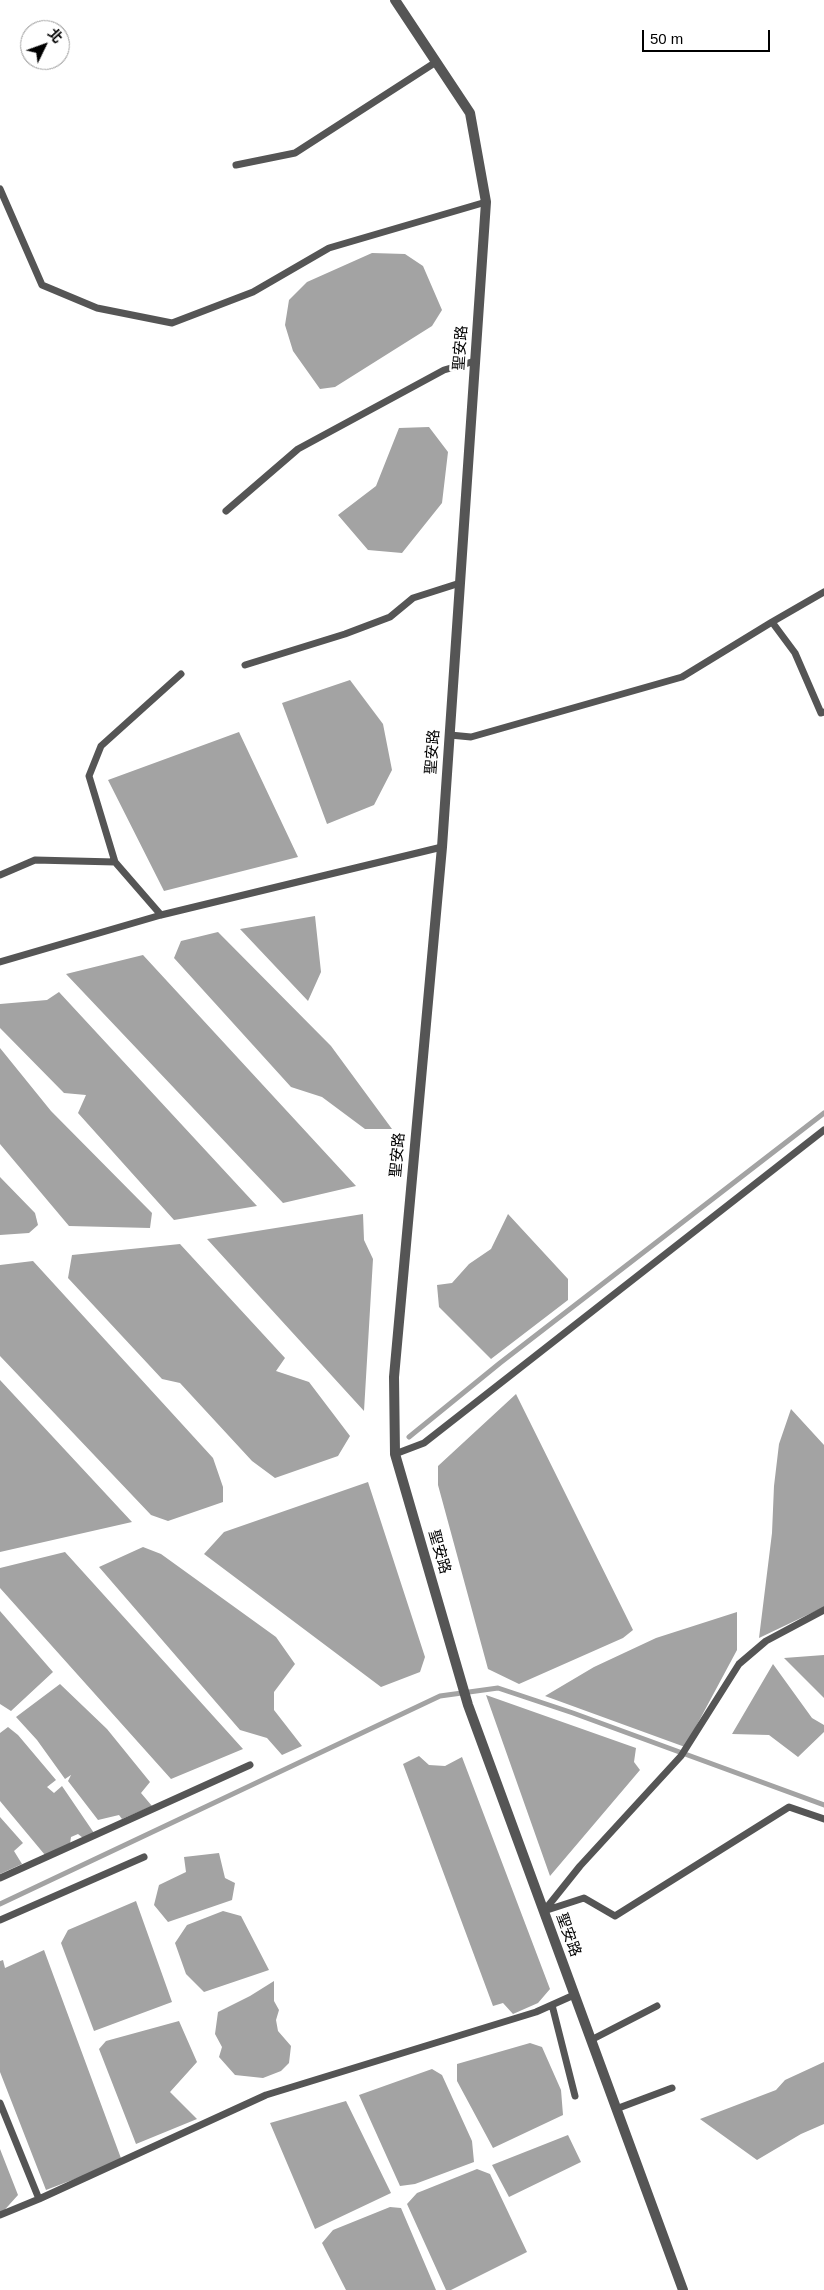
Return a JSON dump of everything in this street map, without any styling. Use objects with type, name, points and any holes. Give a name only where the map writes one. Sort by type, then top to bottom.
[{"type":"street","name":"聖安路","points":[[395,0],[470,113],[486,202],[442,846],[394,1377],[395,1454],[468,1705],[683,2290]]},
{"type":"lane","points":[[236,165],[295,153],[436,62]]},
{"type":"lane","points":[[0,189],[42,285],[97,308],[172,324],[254,292],[329,248],[486,202]]},
{"type":"lane","points":[[226,511],[298,448],[444,370],[475,361]]},
{"type":"lane","points":[[246,665],[345,634],[390,617],[413,598],[460,583]]},
{"type":"lane","points":[[450,735],[471,737],[682,677],[824,592]]},
{"type":"lane","points":[[772,622],[795,653],[821,713],[824,712]]},
{"type":"lane","points":[[161,914],[115,862],[89,776],[100,746],[181,674]]},
{"type":"lane","points":[[0,962],[161,914],[442,846]]},
{"type":"lane","points":[[0,875],[35,860],[115,862]]},
{"type":"lane","points":[[395,1454],[424,1443],[824,1130]]},
{"type":"lane","points":[[544,1912],[580,1866],[681,1756],[739,1664],[766,1640],[824,1610]]},
{"type":"lane","points":[[0,1878],[250,1765]]},
{"type":"lane","points":[[544,1912],[584,1898],[615,1916],[790,1807],[824,1819]]},
{"type":"lane","points":[[0,1920],[144,1857]]},
{"type":"lane","points":[[0,2215],[266,2095],[536,2012],[574,1994]]},
{"type":"lane","points":[[552,2005],[575,2096]]},
{"type":"lane","points":[[591,2040],[657,2006]]},
{"type":"lane","points":[[616,2109],[672,2088]]},
{"type":"lane","points":[[0,2104],[39,2199]]},
{"type":"shaded area","points":[[372,253],[405,254],[423,266],[442,310],[432,326],[335,387],[320,389],[293,351],[285,325],[289,300],[307,282]]},
{"type":"shaded area","points":[[429,427],[448,452],[442,503],[402,553],[368,550],[338,515],[376,486],[399,428]]},
{"type":"shaded area","points":[[350,680],[383,724],[392,770],[374,805],[327,824],[282,703]]},
{"type":"shaded area","points":[[239,732],[298,857],[164,891],[108,780]]},
{"type":"shaded area","points":[[315,916],[321,972],[308,1001],[240,929]]},
{"type":"shaded area","points":[[218,932],[331,1046],[392,1129],[365,1129],[322,1097],[291,1087],[174,958],[181,941]]},
{"type":"shaded area","points":[[143,955],[356,1186],[283,1203],[66,974]]},
{"type":"shaded area","points":[[59,992],[257,1206],[174,1220],[78,1113],[86,1095],[64,1093],[0,1028],[0,1004],[47,1000]]},
{"type":"shaded area","points":[[0,1048],[51,1111],[152,1213],[150,1228],[69,1226],[0,1144]]},
{"type":"shaded area","points":[[0,1177],[35,1213],[38,1225],[29,1233],[0,1235]]},
{"type":"shaded area","points":[[363,1214],[364,1240],[373,1259],[364,1411],[207,1239]]},
{"type":"shaded area","points":[[508,1214],[568,1279],[568,1300],[491,1359],[439,1307],[437,1285],[452,1283],[469,1264],[491,1249]]},
{"type":"shaded area","points":[[180,1244],[285,1358],[276,1371],[309,1382],[350,1436],[338,1456],[275,1478],[252,1461],[180,1383],[162,1379],[68,1278],[72,1255]]},
{"type":"shaded area","points":[[33,1261],[213,1458],[223,1487],[223,1502],[168,1521],[151,1515],[0,1356],[0,1265]]},
{"type":"shaded area","points":[[0,1380],[132,1522],[0,1552]]},
{"type":"shaded area","points":[[516,1394],[633,1630],[623,1638],[519,1684],[488,1669],[438,1485],[438,1466]]},
{"type":"shaded area","points":[[791,1409],[824,1445],[824,1607],[759,1638],[772,1533],[774,1486],[779,1444]]},
{"type":"shaded area","points":[[368,1482],[425,1657],[420,1672],[381,1687],[204,1554],[224,1532]]},
{"type":"shaded area","points":[[143,1547],[161,1554],[276,1637],[295,1664],[274,1692],[274,1710],[302,1746],[282,1755],[267,1738],[240,1730],[99,1567]]},
{"type":"shaded area","points":[[65,1552],[243,1749],[171,1779],[0,1588],[0,1568]]},
{"type":"shaded area","points":[[0,1611],[53,1672],[11,1711],[0,1704]]},
{"type":"shaded area","points":[[737,1612],[737,1650],[685,1747],[545,1696],[594,1667],[656,1638]]},
{"type":"shaded area","points":[[824,1655],[824,1698],[784,1658]]},
{"type":"shaded area","points":[[773,1664],[812,1718],[824,1725],[824,1732],[798,1757],[769,1735],[732,1734]]},
{"type":"shaded area","points":[[60,1684],[107,1729],[150,1782],[141,1793],[152,1806],[122,1819],[119,1815],[98,1820],[68,1781],[71,1775],[65,1779],[37,1740],[16,1717]]},
{"type":"shaded area","points":[[486,1695],[636,1748],[634,1762],[640,1770],[550,1876]]},
{"type":"shaded area","points":[[8,1727],[18,1735],[56,1780],[47,1787],[54,1793],[62,1786],[94,1833],[83,1838],[78,1834],[71,1837],[70,1844],[45,1855],[0,1801],[0,1733]]},
{"type":"shaded area","points":[[419,1756],[429,1765],[445,1766],[462,1757],[550,1989],[538,2003],[513,2014],[503,2003],[493,2006],[403,1764]]},
{"type":"shaded area","points":[[0,1817],[23,1843],[14,1851],[22,1864],[0,1874]]},
{"type":"shaded area","points":[[219,1853],[225,1878],[235,1883],[232,1900],[168,1922],[154,1905],[159,1885],[186,1872],[184,1857]]},
{"type":"shaded area","points":[[136,1901],[172,2002],[94,2031],[61,1943],[68,1930]]},
{"type":"shaded area","points":[[223,1911],[241,1916],[269,1970],[204,1992],[186,1974],[175,1943],[187,1925]]},
{"type":"shaded area","points":[[44,1950],[122,2161],[46,2190],[0,2072],[0,1961],[3,1960],[5,1968]]},
{"type":"shaded area","points":[[274,1981],[274,2001],[279,2010],[276,2020],[278,2031],[291,2046],[289,2063],[281,2071],[263,2078],[235,2075],[219,2057],[222,2047],[215,2034],[218,2012]]},
{"type":"shaded area","points":[[179,2021],[197,2062],[170,2092],[197,2119],[136,2144],[99,2049],[106,2041]]},
{"type":"shaded area","points":[[530,2043],[542,2047],[561,2090],[563,2115],[493,2148],[457,2081],[457,2064]]},
{"type":"shaded area","points":[[824,2062],[824,2124],[801,2134],[757,2160],[700,2119],[776,2090],[785,2080]]},
{"type":"shaded area","points":[[432,2069],[442,2075],[472,2141],[474,2162],[415,2184],[400,2186],[359,2095]]},
{"type":"shaded area","points":[[346,2101],[391,2193],[315,2229],[270,2123]]},
{"type":"shaded area","points":[[568,2135],[581,2162],[509,2197],[492,2165]]},
{"type":"shaded area","points":[[0,2149],[18,2195],[0,2215]]},
{"type":"shaded area","points":[[477,2169],[490,2174],[527,2252],[451,2290],[446,2290],[407,2204],[417,2193]]},
{"type":"shaded area","points":[[390,2207],[401,2208],[436,2290],[346,2290],[322,2243],[333,2230]]},
{"type":"waterway","points":[[409,1437],[500,1363],[824,1113]]},
{"type":"waterway","points":[[0,1904],[440,1696],[498,1688],[573,1713],[824,1805]]}]
